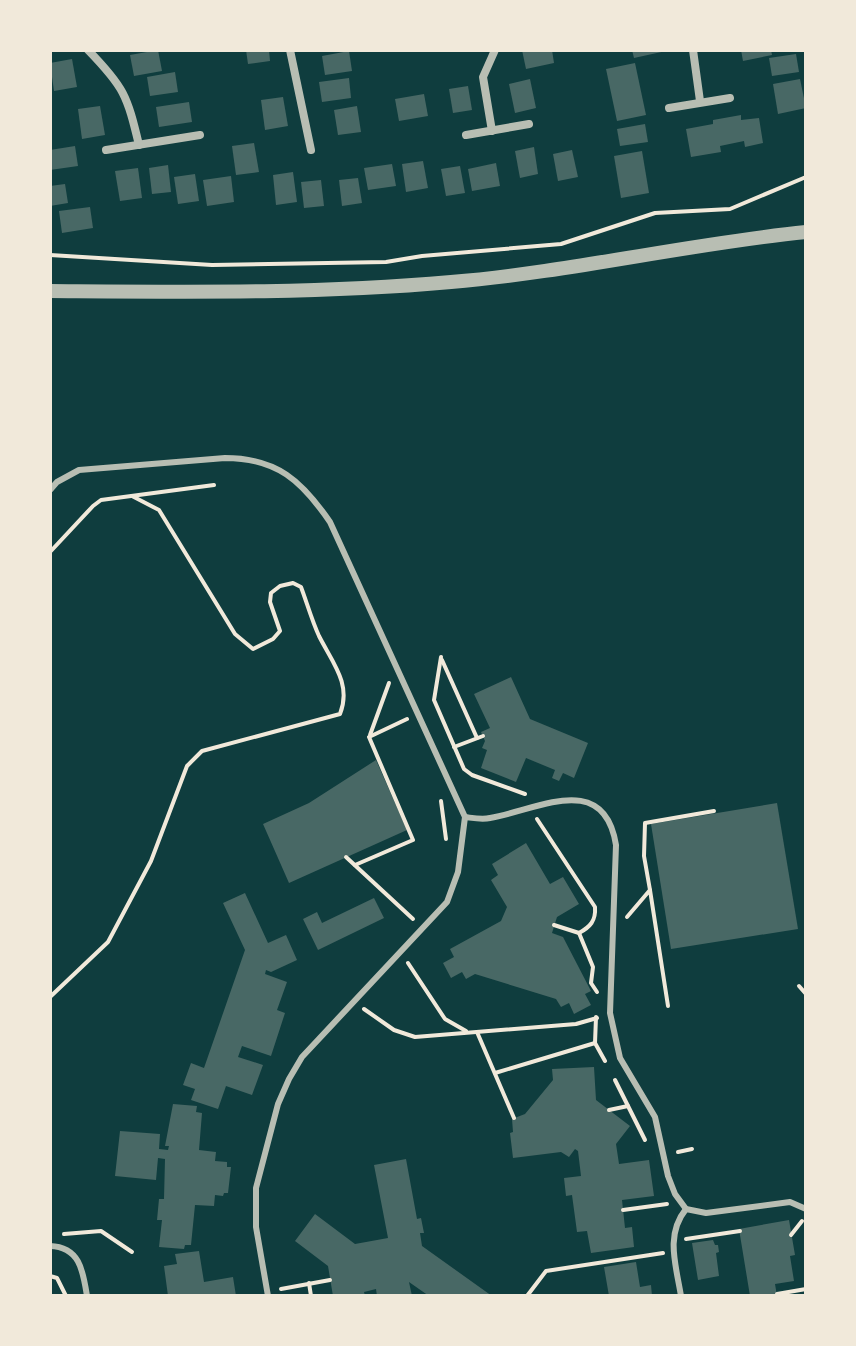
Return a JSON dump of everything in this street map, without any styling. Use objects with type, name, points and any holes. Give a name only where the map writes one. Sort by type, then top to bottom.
[{"type":"street","points":[[88,50],[116,78],[128,99],[139,145]]},
{"type":"street","points":[[290,50],[311,150]]},
{"type":"street","points":[[492,131],[483,77],[495,50]]},
{"type":"street","points":[[693,50],[700,101]]},
{"type":"street","points":[[669,108],[730,98]]},
{"type":"street","points":[[466,135],[529,124]]},
{"type":"street","points":[[106,150],[200,135]]},
{"type":"street","points":[[50,291],[336,290],[453,282],[596,263],[730,240],[806,232]]},
{"type":"lane","points":[[50,490],[57,482],[79,470],[225,458],[245,458],[270,466],[306,488],[330,522],[465,817],[458,872],[447,902],[302,1057],[278,1104],[256,1188],[256,1227],[268,1296]]},
{"type":"lane","points":[[465,817],[486,819],[566,798],[581,800],[604,813],[616,845],[610,1013],[620,1058],[655,1117],[675,1194],[686,1209],[706,1213],[790,1202],[806,1209]]},
{"type":"lane","points":[[681,1296],[672,1241],[676,1221],[686,1209]]},
{"type":"lane","points":[[50,1246],[61,1246],[79,1260],[87,1296]]},
{"type":"path","points":[[50,255],[212,265],[386,262],[561,244],[655,213],[730,209],[806,177]]},
{"type":"path","points":[[50,552],[101,500],[214,485]]},
{"type":"path","points":[[50,997],[108,942],[151,861],[187,766],[194,758],[202,751],[340,714],[346,700],[341,675],[318,634],[301,587],[293,583],[280,586],[271,593],[270,602],[280,631],[273,639],[253,649],[235,634],[159,510],[132,496]]},
{"type":"path","points":[[448,750],[455,747],[480,737],[441,657],[434,700],[455,747],[464,769],[521,794],[531,794]]},
{"type":"path","points":[[355,865],[413,840],[369,737],[390,681]]},
{"type":"path","points":[[369,737],[407,719]]},
{"type":"path","points":[[436,788],[447,837],[446,851]]},
{"type":"path","points":[[668,1006],[644,856],[645,823],[714,811]]},
{"type":"path","points":[[537,819],[595,907],[596,917],[589,928],[579,933],[554,925]]},
{"type":"path","points":[[346,857],[413,919],[421,911]]},
{"type":"path","points":[[627,917],[650,890]]},
{"type":"path","points":[[579,933],[593,967],[591,983],[598,993]]},
{"type":"path","points":[[406,960],[445,1019],[468,1032]]},
{"type":"path","points":[[799,986],[806,994]]},
{"type":"path","points":[[597,1005],[595,1043],[646,1144]]},
{"type":"path","points":[[364,1009],[404,1035],[415,1037],[576,1024],[610,1013]]},
{"type":"path","points":[[477,1032],[514,1118]]},
{"type":"path","points":[[495,1073],[595,1043]]},
{"type":"path","points":[[609,1110],[628,1106]]},
{"type":"path","points":[[678,1152],[692,1149]]},
{"type":"path","points":[[662,1193],[667,1204],[680,1217]]},
{"type":"path","points":[[623,1210],[667,1204]]},
{"type":"path","points":[[791,1235],[802,1221]]},
{"type":"path","points":[[63,1234],[101,1231],[132,1252]]},
{"type":"path","points":[[527,1296],[546,1271],[663,1253],[672,1241],[740,1231]]},
{"type":"path","points":[[50,1276],[57,1278],[66,1296]]},
{"type":"path","points":[[297,1285],[330,1280]]},
{"type":"path","points":[[309,1283],[311,1296]]},
{"type":"path","points":[[777,1294],[806,1289]]},
{"type":"building","points":[[158,50],[162,71],[134,76],[130,55]]},
{"type":"building","points":[[246,50],[269,50],[270,61],[248,64]]},
{"type":"building","points":[[522,50],[552,50],[554,63],[526,69]]},
{"type":"building","points":[[632,50],[666,50],[666,51],[634,58]]},
{"type":"building","points":[[741,50],[771,50],[772,55],[743,61]]},
{"type":"building","points":[[349,51],[352,71],[325,75],[322,56]]},
{"type":"building","points":[[796,54],[799,72],[772,76],[769,58]]},
{"type":"building","points":[[72,59],[77,87],[54,91],[50,63]]},
{"type":"building","points":[[635,63],[646,115],[617,121],[606,69]]},
{"type":"building","points":[[175,72],[178,92],[150,96],[147,77]]},
{"type":"building","points":[[349,78],[351,98],[322,102],[319,82]]},
{"type":"building","points":[[530,79],[536,108],[515,113],[509,84]]},
{"type":"building","points":[[800,79],[806,108],[778,114],[773,84]]},
{"type":"building","points":[[468,86],[472,110],[453,113],[449,89]]},
{"type":"building","points":[[424,94],[428,116],[399,121],[395,99]]},
{"type":"building","points":[[283,97],[288,126],[265,130],[261,100]]},
{"type":"building","points":[[189,102],[192,122],[159,127],[156,107]]},
{"type":"building","points":[[100,106],[105,135],[82,139],[78,109]]},
{"type":"building","points":[[357,106],[361,132],[338,135],[334,110]]},
{"type":"building","points":[[741,115],[741,120],[759,118],[763,143],[745,147],[744,141],[720,146],[721,152],[691,157],[686,129]]},
{"type":"building","points":[[645,124],[648,142],[620,146],[617,129]]},
{"type":"building","points":[[254,143],[259,172],[236,175],[232,146]]},
{"type":"building","points":[[75,146],[78,166],[50,170],[50,150]]},
{"type":"building","points":[[534,147],[538,174],[520,178],[515,151]]},
{"type":"building","points":[[572,150],[578,177],[558,181],[553,154]]},
{"type":"building","points":[[642,151],[649,193],[621,198],[614,156]]},
{"type":"building","points":[[423,161],[428,188],[406,192],[402,164]]},
{"type":"building","points":[[496,163],[500,186],[472,191],[468,169]]},
{"type":"building","points":[[392,164],[396,186],[368,190],[364,168]]},
{"type":"building","points":[[168,165],[171,192],[152,194],[149,168]]},
{"type":"building","points":[[460,166],[465,193],[446,196],[441,169]]},
{"type":"building","points":[[138,168],[142,198],[120,201],[115,171]]},
{"type":"building","points":[[293,172],[297,202],[276,205],[273,175]]},
{"type":"building","points":[[195,174],[199,201],[178,204],[174,177]]},
{"type":"building","points":[[231,176],[234,202],[207,206],[203,180]]},
{"type":"building","points":[[358,178],[362,203],[342,206],[339,180]]},
{"type":"building","points":[[321,180],[324,206],[304,208],[301,182]]},
{"type":"building","points":[[65,184],[68,203],[50,206],[50,186]]},
{"type":"building","points":[[90,207],[93,228],[62,233],[59,211]]},
{"type":"building","points":[[511,677],[530,719],[588,743],[574,778],[563,773],[559,781],[552,778],[555,770],[526,758],[516,782],[481,768],[487,750],[482,748],[485,741],[481,732],[490,728],[474,694]]},
{"type":"building","points":[[376,760],[407,830],[289,883],[263,824],[309,803]]},
{"type":"building","points":[[777,803],[798,929],[671,949],[651,824]]},
{"type":"building","points":[[526,843],[550,884],[563,877],[579,904],[557,917],[552,933],[563,937],[591,991],[585,994],[591,1005],[574,1014],[569,1003],[561,1007],[556,999],[475,974],[466,979],[462,972],[451,978],[443,963],[454,957],[450,949],[501,921],[507,907],[491,880],[498,875],[492,864]]},
{"type":"building","points":[[245,893],[268,943],[286,935],[297,960],[271,972],[266,970],[265,974],[287,982],[277,1010],[285,1013],[271,1056],[242,1046],[238,1057],[263,1065],[252,1095],[226,1086],[218,1109],[191,1100],[195,1089],[183,1085],[191,1063],[204,1068],[245,950],[223,903]]},
{"type":"building","points":[[374,898],[384,918],[318,950],[303,919],[317,912],[322,923]]},
{"type":"building","points":[[594,1067],[596,1100],[630,1126],[616,1144],[619,1164],[649,1160],[654,1196],[622,1200],[625,1228],[632,1227],[634,1247],[591,1253],[587,1231],[577,1232],[572,1195],[566,1196],[564,1178],[581,1176],[578,1151],[575,1149],[569,1157],[561,1152],[513,1158],[510,1133],[513,1132],[512,1119],[525,1114],[553,1080],[552,1069]]},
{"type":"building","points":[[173,1104],[197,1106],[196,1112],[202,1113],[199,1150],[216,1152],[215,1161],[227,1162],[227,1167],[231,1167],[228,1193],[215,1195],[214,1206],[195,1205],[191,1245],[185,1245],[184,1249],[159,1247],[162,1220],[157,1220],[159,1199],[164,1199],[165,1159],[158,1158],[156,1180],[115,1176],[120,1131],[160,1134],[159,1149],[168,1150],[169,1146],[165,1146]]},
{"type":"building","points":[[406,1159],[417,1219],[421,1218],[424,1233],[420,1233],[422,1246],[492,1296],[429,1296],[409,1282],[412,1296],[377,1296],[376,1289],[364,1292],[365,1296],[333,1296],[328,1266],[295,1241],[315,1214],[355,1244],[388,1238],[374,1165]]},
{"type":"building","points":[[789,1220],[795,1255],[790,1256],[794,1281],[775,1284],[777,1296],[750,1296],[739,1229]]},
{"type":"building","points":[[713,1240],[718,1245],[719,1276],[698,1280],[692,1243]]},
{"type":"building","points":[[199,1251],[204,1282],[233,1277],[236,1296],[168,1296],[164,1266],[177,1264],[175,1254]]},
{"type":"building","points":[[636,1262],[640,1287],[651,1285],[652,1296],[609,1296],[604,1267]]}]
